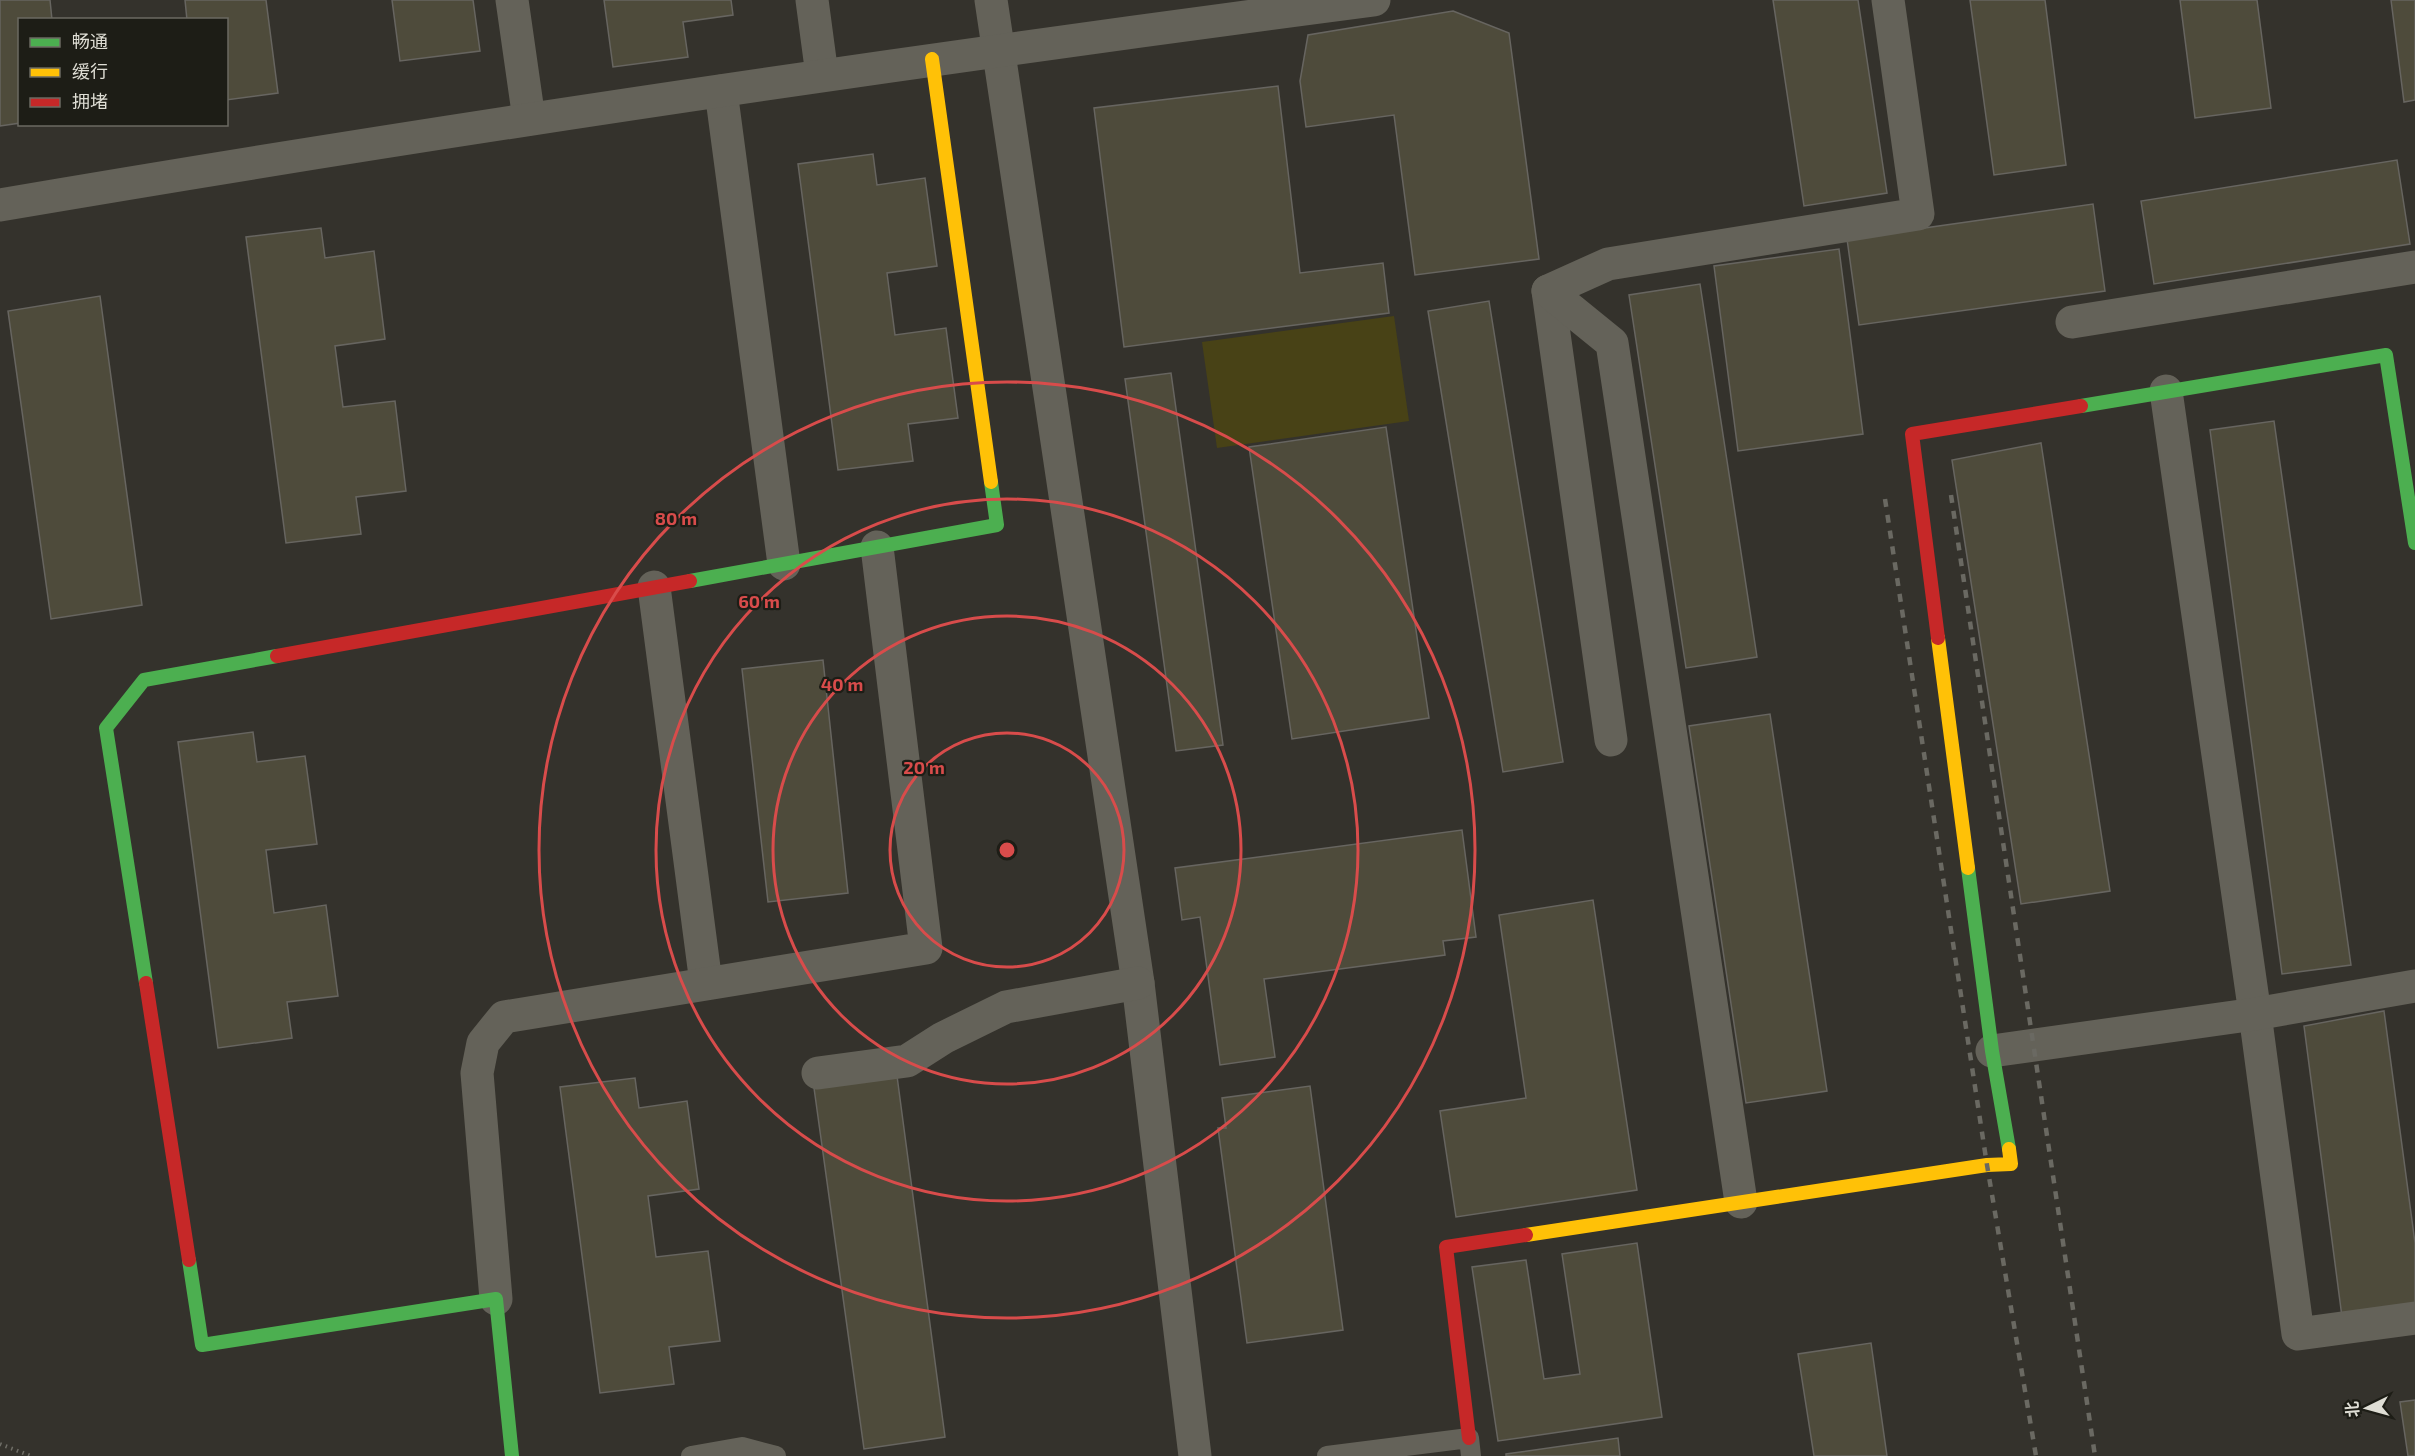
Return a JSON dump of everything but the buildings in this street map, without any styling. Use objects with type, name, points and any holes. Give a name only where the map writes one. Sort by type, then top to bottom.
[{"type":"street","points":[[512,0],[529,119]]},
{"type":"street","points":[[812,0],[822,75]]},
{"type":"street","points":[[991,0],[1138,983],[1195,1456]]},
{"type":"street","points":[[0,205],[313,152],[822,75],[1374,0]]},
{"type":"street","points":[[1548,291],[1608,264],[1918,214],[1888,0]]},
{"type":"street","points":[[496,1299],[334,1334],[202,1346],[106,728],[144,680],[998,525],[932,59]]},
{"type":"street","points":[[721,91],[784,564]]},
{"type":"street","points":[[2072,322],[2415,267]]},
{"type":"street","points":[[1548,291],[1611,740]]},
{"type":"street","points":[[1548,291],[1612,343],[1741,1202]]},
{"type":"street","points":[[1470,1447],[1446,1247],[1987,1165],[2011,1164],[1992,1052],[1912,434],[2386,354],[2415,543]]},
{"type":"street","points":[[2166,391],[2298,1334],[2415,1318]]},
{"type":"street","points":[[513,1456],[496,1299],[477,1073],[483,1043],[504,1017],[926,948],[877,547]]},
{"type":"street","points":[[654,588],[706,983]]},
{"type":"street","points":[[818,1073],[907,1061],[943,1038],[1006,1008],[1138,983]]},
{"type":"street","points":[[1992,1052],[2255,1014],[2415,986]]},
{"type":"lane","points":[[691,1456],[742,1447],[776,1456]]},
{"type":"lane","points":[[1327,1456],[1470,1447]]},
{"type":"path","points":[[0,1444],[31,1456]]},
{"type":"shaded area","points":[[1394,316],[1409,421],[1217,448],[1202,342]]},
{"type":"railway","points":[[1951,495],[2095,1456]]},
{"type":"railway","points":[[1885,499],[1987,1165],[2036,1456]]},
{"type":"traffic: fast","points":[[2081,406],[2386,355],[2415,543]]},
{"type":"traffic: fast","points":[[690,581],[997,525],[991,482]]},
{"type":"traffic: fast","points":[[146,983],[106,728],[144,680],[277,656]]},
{"type":"traffic: fast","points":[[1968,868],[1992,1051],[2009,1149]]},
{"type":"traffic: fast","points":[[189,1260],[202,1345],[496,1299],[512,1456]]},
{"type":"traffic: slow","points":[[932,59],[991,482]]},
{"type":"traffic: slow","points":[[1938,638],[1968,868]]},
{"type":"traffic: slow","points":[[1526,1235],[1987,1165],[2011,1164],[2009,1149]]},
{"type":"traffic: jam","points":[[1938,638],[1912,434],[2081,406]]},
{"type":"traffic: jam","points":[[277,656],[690,581]]},
{"type":"traffic: jam","points":[[146,983],[189,1260]]},
{"type":"traffic: jam","points":[[1469,1438],[1446,1247],[1526,1235]]}]
